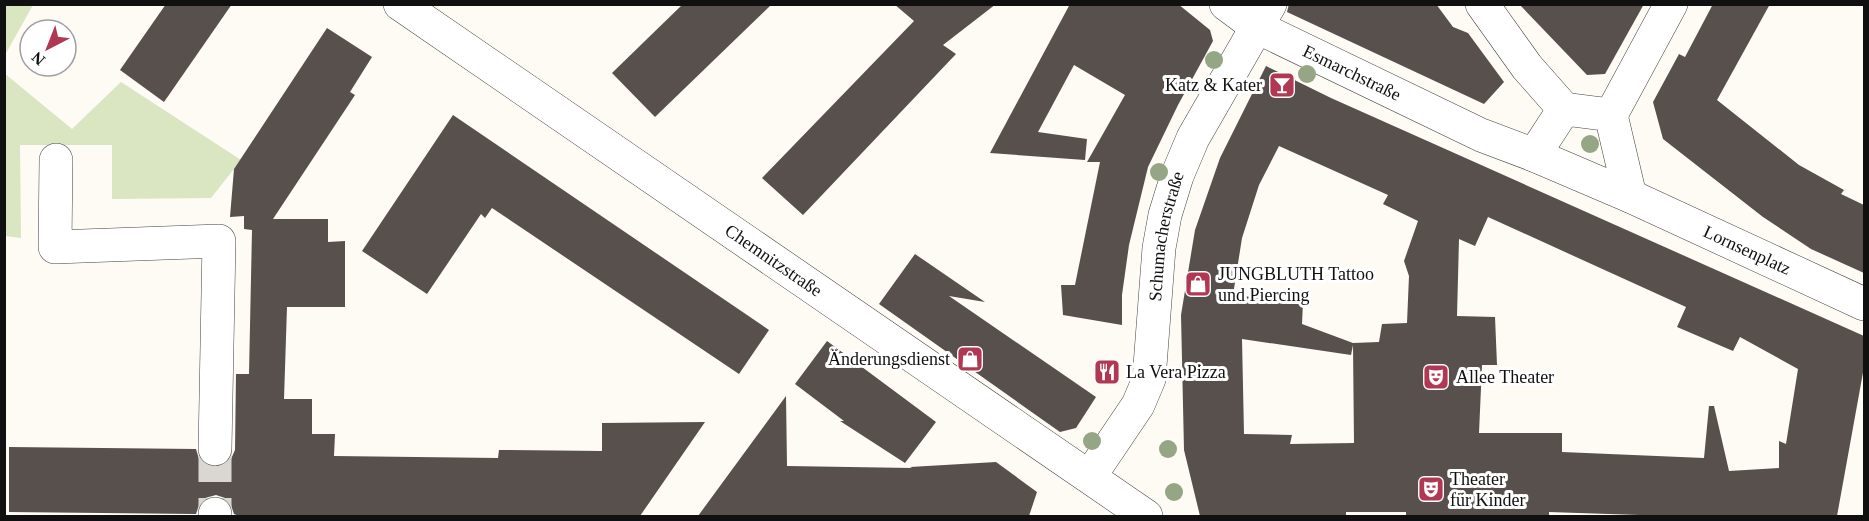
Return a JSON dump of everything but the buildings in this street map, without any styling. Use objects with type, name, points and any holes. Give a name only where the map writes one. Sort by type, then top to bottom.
[{"type":"street","name":"Chemnitzstraße","points":[[400,4],[1146,516]]},
{"type":"street","name":"Esmarchstraße","points":[[1226,4],[1263,16],[1481,135]]},
{"type":"street","points":[[1482,4],[1527,67],[1564,109],[1611,114]]},
{"type":"street","points":[[1630,196],[1611,114],[1671,4]]},
{"type":"street","name":"Schumacherstraße","points":[[1090,476],[1138,405],[1149,379],[1160,248],[1165,215],[1177,176],[1193,138],[1263,16]]},
{"type":"street","points":[[1534,155],[1564,109]]},
{"type":"street","name":"Lornsenplatz","points":[[1481,135],[1630,196],[1864,304]]},
{"type":"street","points":[[56,160],[56,248],[219,241],[215,449]]},
{"type":"green space","points":[[4,5],[33,5],[26,18],[18,18],[18,32],[5,55]]},
{"type":"green space","points":[[4,73],[72,129],[121,82],[241,160],[211,198],[112,199],[112,145],[20,145],[21,238],[5,236]]},
{"type":"tunnel","points":[[215,449],[215,514]]},
{"type":"place","name":"Katz & Kater","points":[[1282,85]]},
{"type":"place","name":"JUNGBLUTH Tattoo und Piercing","points":[[1198,284]]},
{"type":"place","name":"Änderungsdienst","points":[[970,359]]},
{"type":"place","name":"La Vera Pizza","points":[[1107,372]]},
{"type":"place","name":"Allee Theater","points":[[1436,377]]},
{"type":"place","name":"Theater für Kinder","points":[[1431,489]]}]
